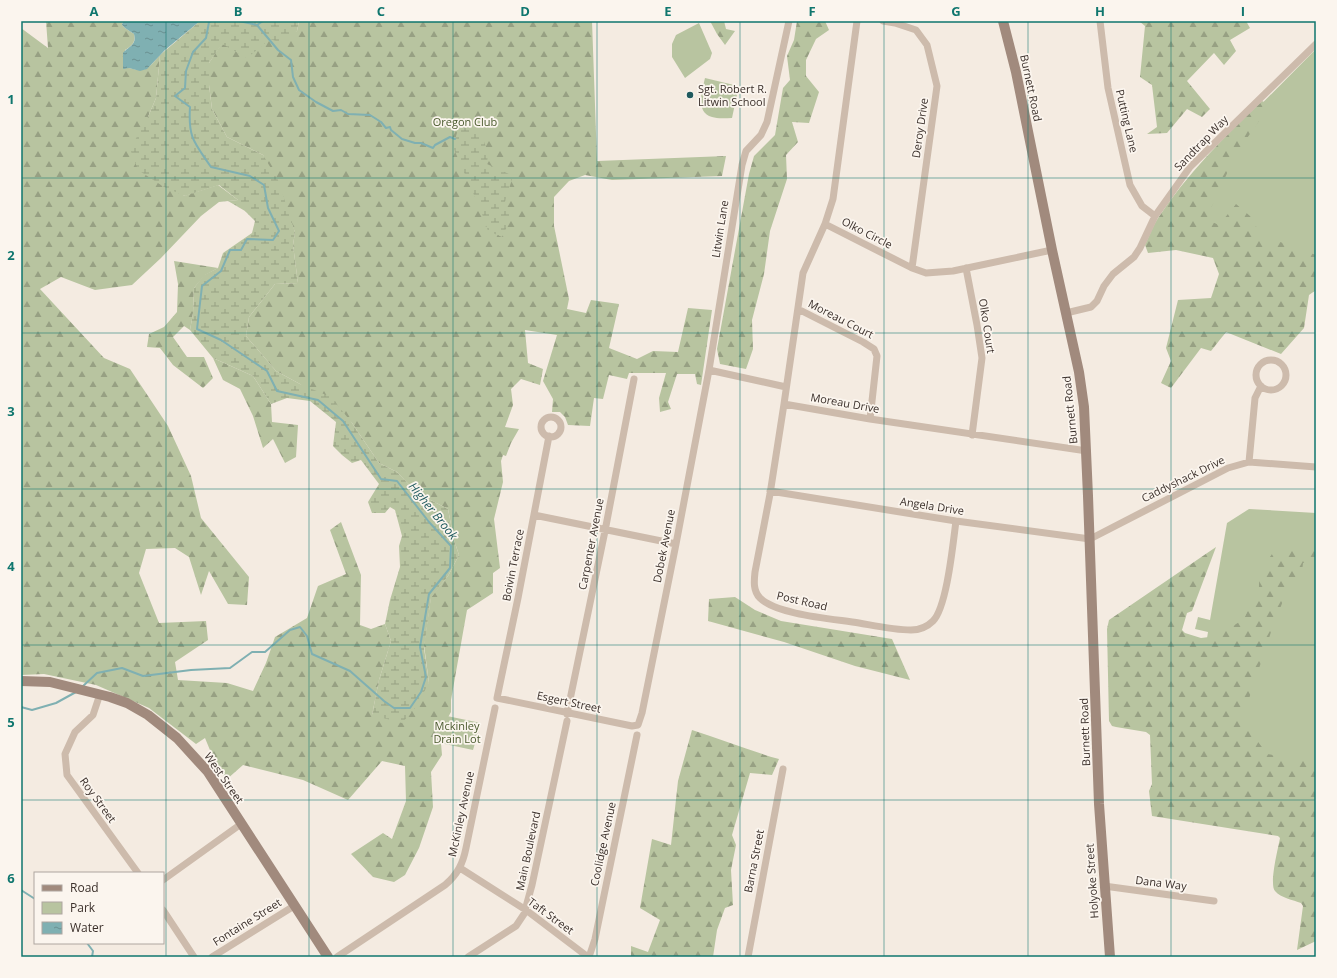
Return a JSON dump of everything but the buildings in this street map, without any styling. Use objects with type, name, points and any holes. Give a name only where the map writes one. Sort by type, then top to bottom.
[{"type":"main road","name":"Burnett Road","points":[[1003,21],[1016,72],[1081,383],[1087,452],[1099,804]]},
{"type":"main road","name":"West Street","points":[[21,681],[50,682],[100,694],[127,703],[148,715],[177,738],[208,772],[328,957]]},
{"type":"main road","name":"Holyoke Street","points":[[1099,804],[1110,957]]},
{"type":"street","name":"Litwin Lane","points":[[709,370],[742,165],[746,151],[761,135],[767,122],[789,21]]},
{"type":"street","name":"Olko Circle","points":[[856,21],[833,199],[825,224],[912,268],[926,273],[953,271],[1052,250]]},
{"type":"street","name":"Deroy Drive","points":[[883,21],[895,23],[916,30],[927,45],[937,86],[912,268]]},
{"type":"street","name":"Putting Lane","points":[[1100,21],[1108,88],[1130,185],[1142,206],[1155,216]]},
{"type":"street","name":"Sandtrap Way","points":[[1066,313],[1091,307],[1097,301],[1104,286],[1113,274],[1134,257],[1140,248],[1155,216],[1190,167],[1316,44]]},
{"type":"street","points":[[784,404],[803,273],[825,224]]},
{"type":"street","name":"Olko Court","points":[[966,268],[982,358],[972,435]]},
{"type":"street","name":"Moreau Court","points":[[798,309],[874,349],[877,356],[870,419]]},
{"type":"street","points":[[1269,360],[1274,360],[1280,363],[1285,370],[1286,375],[1283,384],[1270,390],[1261,386],[1256,378],[1258,368],[1261,364],[1269,360]]},
{"type":"street","points":[[709,370],[786,387]]},
{"type":"street","name":"Dobek Avenue","points":[[638,725],[642,713],[676,544],[709,370]]},
{"type":"street","name":"Carpenter Avenue","points":[[567,717],[606,529],[634,379]]},
{"type":"street","points":[[1249,462],[1255,398],[1261,386]]},
{"type":"street","name":"Moreau Drive","points":[[784,404],[870,419],[1087,452]]},
{"type":"street","name":"Post Road","points":[[784,404],[755,572],[754,584],[756,592],[760,598],[769,604],[794,613],[910,630],[920,628],[929,624],[937,615],[942,601],[956,521]]},
{"type":"street","name":"Boivin Terrace","points":[[497,698],[549,436]]},
{"type":"street","name":"Caddyshack Drive","points":[[1090,539],[1228,468],[1249,462],[1316,467]]},
{"type":"street","name":"Angela Drive","points":[[770,490],[956,521],[1090,539]]},
{"type":"street","points":[[534,515],[676,544]]},
{"type":"street","name":"Roy Street","points":[[100,694],[93,715],[75,732],[65,754],[67,775],[137,872]]},
{"type":"street","name":"Esgert Street","points":[[497,698],[567,717],[632,726],[638,725]]},
{"type":"street","name":"McKinley Avenue","points":[[337,957],[445,885],[460,868],[466,848],[494,708]]},
{"type":"street","name":"Main Boulevard","points":[[468,957],[516,926],[526,910],[567,717]]},
{"type":"street","name":"Coolidge Avenue","points":[[589,957],[637,735]]},
{"type":"street","name":"Barna Street","points":[[748,957],[783,769]]},
{"type":"street","points":[[164,879],[241,824]]},
{"type":"street","name":"Taft Street","points":[[460,868],[526,910],[589,957]]},
{"type":"street","name":"Dana Way","points":[[1104,886],[1214,901]]},
{"type":"street","name":"Fontaine Street","points":[[212,957],[294,906]]},
{"type":"street","points":[[164,912],[194,957]]},
{"type":"green space","name":"Oregon Club","points":[[46,21],[123,21],[122,25],[134,34],[133,44],[125,50],[129,68],[144,70],[160,55],[156,98],[148,117],[184,196],[218,185],[238,200],[219,202],[201,216],[161,258],[132,285],[95,290],[61,277],[40,289],[104,358],[130,369],[168,426],[191,476],[201,518],[249,577],[247,605],[228,604],[209,571],[201,595],[189,557],[175,548],[146,549],[139,573],[159,623],[206,621],[208,640],[175,662],[178,680],[227,683],[253,691],[266,663],[275,637],[307,618],[318,586],[346,574],[330,530],[341,522],[361,575],[360,625],[371,629],[385,624],[391,641],[379,680],[372,715],[429,683],[424,645],[431,597],[448,576],[459,555],[454,540],[448,509],[417,493],[397,472],[379,463],[352,423],[300,384],[276,371],[246,336],[249,317],[275,284],[298,283],[293,245],[295,232],[263,155],[227,137],[212,109],[209,85],[209,63],[222,43],[270,39],[297,31],[299,21],[592,21],[597,161],[726,156],[722,176],[612,180],[585,175],[569,181],[554,197],[554,226],[569,299],[567,309],[586,313],[591,300],[619,304],[609,348],[637,359],[653,351],[678,352],[688,308],[712,310],[701,385],[697,384],[695,374],[677,374],[668,402],[671,409],[660,412],[659,398],[666,373],[629,373],[627,379],[609,375],[603,399],[594,398],[590,426],[568,425],[565,417],[560,412],[552,412],[553,399],[543,381],[557,335],[525,330],[528,363],[543,369],[540,385],[521,379],[511,389],[513,405],[505,427],[519,429],[506,456],[503,455],[501,461],[503,482],[494,519],[500,568],[493,573],[493,593],[467,610],[451,700],[451,712],[440,732],[442,755],[431,772],[433,807],[419,848],[405,875],[394,882],[373,877],[351,854],[383,833],[392,839],[406,801],[405,766],[382,761],[348,800],[303,780],[243,765],[226,780],[212,755],[205,738],[196,744],[149,708],[96,685],[44,674],[21,675],[21,28],[48,48]]},
{"type":"green space","points":[[200,21],[299,21],[297,31],[281,43],[270,39],[247,58],[222,44],[209,63],[209,85],[212,109],[227,137],[263,155],[278,180],[295,232],[293,245],[298,283],[275,284],[249,317],[246,336],[276,371],[300,384],[331,397],[352,423],[379,463],[397,472],[417,493],[448,509],[454,540],[459,555],[448,576],[431,598],[424,648],[429,683],[415,708],[402,723],[372,715],[379,680],[391,641],[385,624],[390,600],[400,567],[399,546],[402,536],[395,510],[390,507],[385,513],[372,513],[368,502],[379,484],[361,460],[352,463],[333,446],[336,422],[310,401],[287,398],[271,404],[253,376],[213,358],[190,330],[193,313],[194,288],[204,275],[218,268],[223,253],[252,233],[255,221],[245,211],[228,201],[238,200],[219,185],[185,196],[164,187],[138,170],[130,149],[148,117],[156,98],[160,55]]},
{"type":"green space","points":[[710,21],[724,21],[726,29],[735,31],[725,45],[717,34]]},
{"type":"green space","points":[[797,21],[825,21],[829,30],[816,39],[806,60],[806,76],[819,92],[809,123],[792,122],[798,142],[786,155],[787,179],[770,231],[764,274],[752,320],[753,349],[746,369],[720,364],[717,349],[749,174],[754,156],[775,135],[783,88],[790,80],[787,56],[794,40]]},
{"type":"green space","points":[[1139,21],[1246,21],[1250,28],[1230,40],[1236,51],[1224,65],[1214,53],[1187,81],[1210,109],[1202,117],[1187,109],[1167,133],[1147,134],[1157,127],[1152,85],[1140,77],[1145,26]]},
{"type":"green space","points":[[699,23],[712,53],[710,59],[685,78],[672,57],[672,44],[676,35]]},
{"type":"green space","points":[[1316,49],[1316,269],[1205,238],[1196,170]]},
{"type":"green space","points":[[705,78],[734,85],[738,90],[732,118],[714,118],[703,111],[701,100]]},
{"type":"green space","points":[[1262,101],[1270,105],[1236,154],[1210,210],[1210,221],[1219,225],[1236,204],[1250,216],[1261,235],[1316,255],[1316,290],[1309,295],[1304,328],[1281,354],[1226,332],[1211,351],[1201,348],[1171,388],[1161,383],[1171,361],[1166,348],[1178,300],[1211,298],[1219,274],[1213,258],[1176,250],[1148,253],[1145,245],[1158,218],[1181,186],[1220,142]]},
{"type":"green space","points":[[478,124],[488,153],[487,164],[513,176],[503,208],[512,216],[502,237],[488,231],[481,211],[453,147],[458,129]]},
{"type":"green space","points":[[174,261],[218,268],[205,275],[194,288],[193,313],[190,330],[184,326],[173,337],[187,357],[204,357],[213,378],[203,388],[173,365],[160,348],[147,347],[149,334],[164,327],[177,312],[178,284]]},
{"type":"green space","points":[[213,358],[253,376],[271,404],[272,422],[298,425],[296,457],[285,463],[273,439],[263,448],[253,416],[240,389],[223,380]]},
{"type":"green space","points":[[1249,509],[1316,513],[1316,843],[1294,839],[1204,657],[1208,632],[1195,629],[1198,617],[1210,620],[1227,523]]},
{"type":"green space","points":[[1216,547],[1192,611],[1187,613],[1182,630],[1185,633],[1201,638],[1217,636],[1244,619],[1250,605],[1260,600],[1260,576],[1272,554],[1311,548],[1316,551],[1316,560],[1303,563],[1302,572],[1286,593],[1271,632],[1242,720],[1267,754],[1308,760],[1316,757],[1316,941],[1297,950],[1303,906],[1301,903],[1280,895],[1273,887],[1273,874],[1280,838],[1278,836],[1152,816],[1149,791],[1152,784],[1150,735],[1146,732],[1112,726],[1109,721],[1107,629],[1109,620]]},
{"type":"green space","points":[[735,597],[755,610],[781,621],[892,639],[910,680],[855,666],[784,642],[708,621],[709,599]]},
{"type":"green space","name":"Mckinley Drain Lot","points":[[447,716],[481,723],[473,750],[431,741]]},
{"type":"green space","points":[[692,730],[779,759],[772,775],[750,773],[732,835],[736,845],[731,870],[733,905],[725,908],[717,930],[713,957],[631,957],[631,946],[648,952],[660,920],[640,908],[652,839],[671,845],[678,781]]},
{"type":"water","points":[[123,21],[200,21],[165,50],[147,69],[140,71],[129,68],[123,69],[123,53],[132,45],[135,38],[134,34],[122,25]]},
{"type":"waterway","name":"Higher Brook","points":[[82,687],[97,673],[122,668],[143,676],[191,670],[230,668],[252,652],[265,652],[290,630],[300,627],[307,636],[312,654],[350,671],[394,708],[410,708],[421,692],[426,677],[420,647],[429,594],[450,568],[451,546],[429,522],[397,481],[381,479],[343,421],[318,400],[277,391],[267,371],[221,340],[197,329],[202,286],[221,271],[230,250],[241,250],[247,239],[273,240],[279,231],[268,208],[264,185],[250,176],[211,167],[193,139],[190,126],[190,107],[175,96],[185,88],[186,71],[193,52],[206,38],[209,22],[211,21]]},
{"type":"waterway","points":[[239,21],[257,25],[263,21]]},
{"type":"waterway","points":[[257,25],[278,50],[291,60],[293,77],[299,90],[316,102],[333,111],[341,110],[348,114],[370,115],[381,122],[386,128],[390,127],[391,130],[402,139],[415,143],[421,143],[433,148],[435,145],[450,137],[455,139]]},
{"type":"waterway","name":"Higher Brook","points":[[21,707],[32,710],[56,703],[76,692]]},
{"type":"waterway","name":"Higher Brook","points":[[21,890],[34,898]]},
{"type":"waterway","name":"Higher Brook","points":[[88,944],[93,951],[92,957]]},
{"type":"place","name":"Sgt. Robert R. Litwin School","points":[[690,95]]}]
